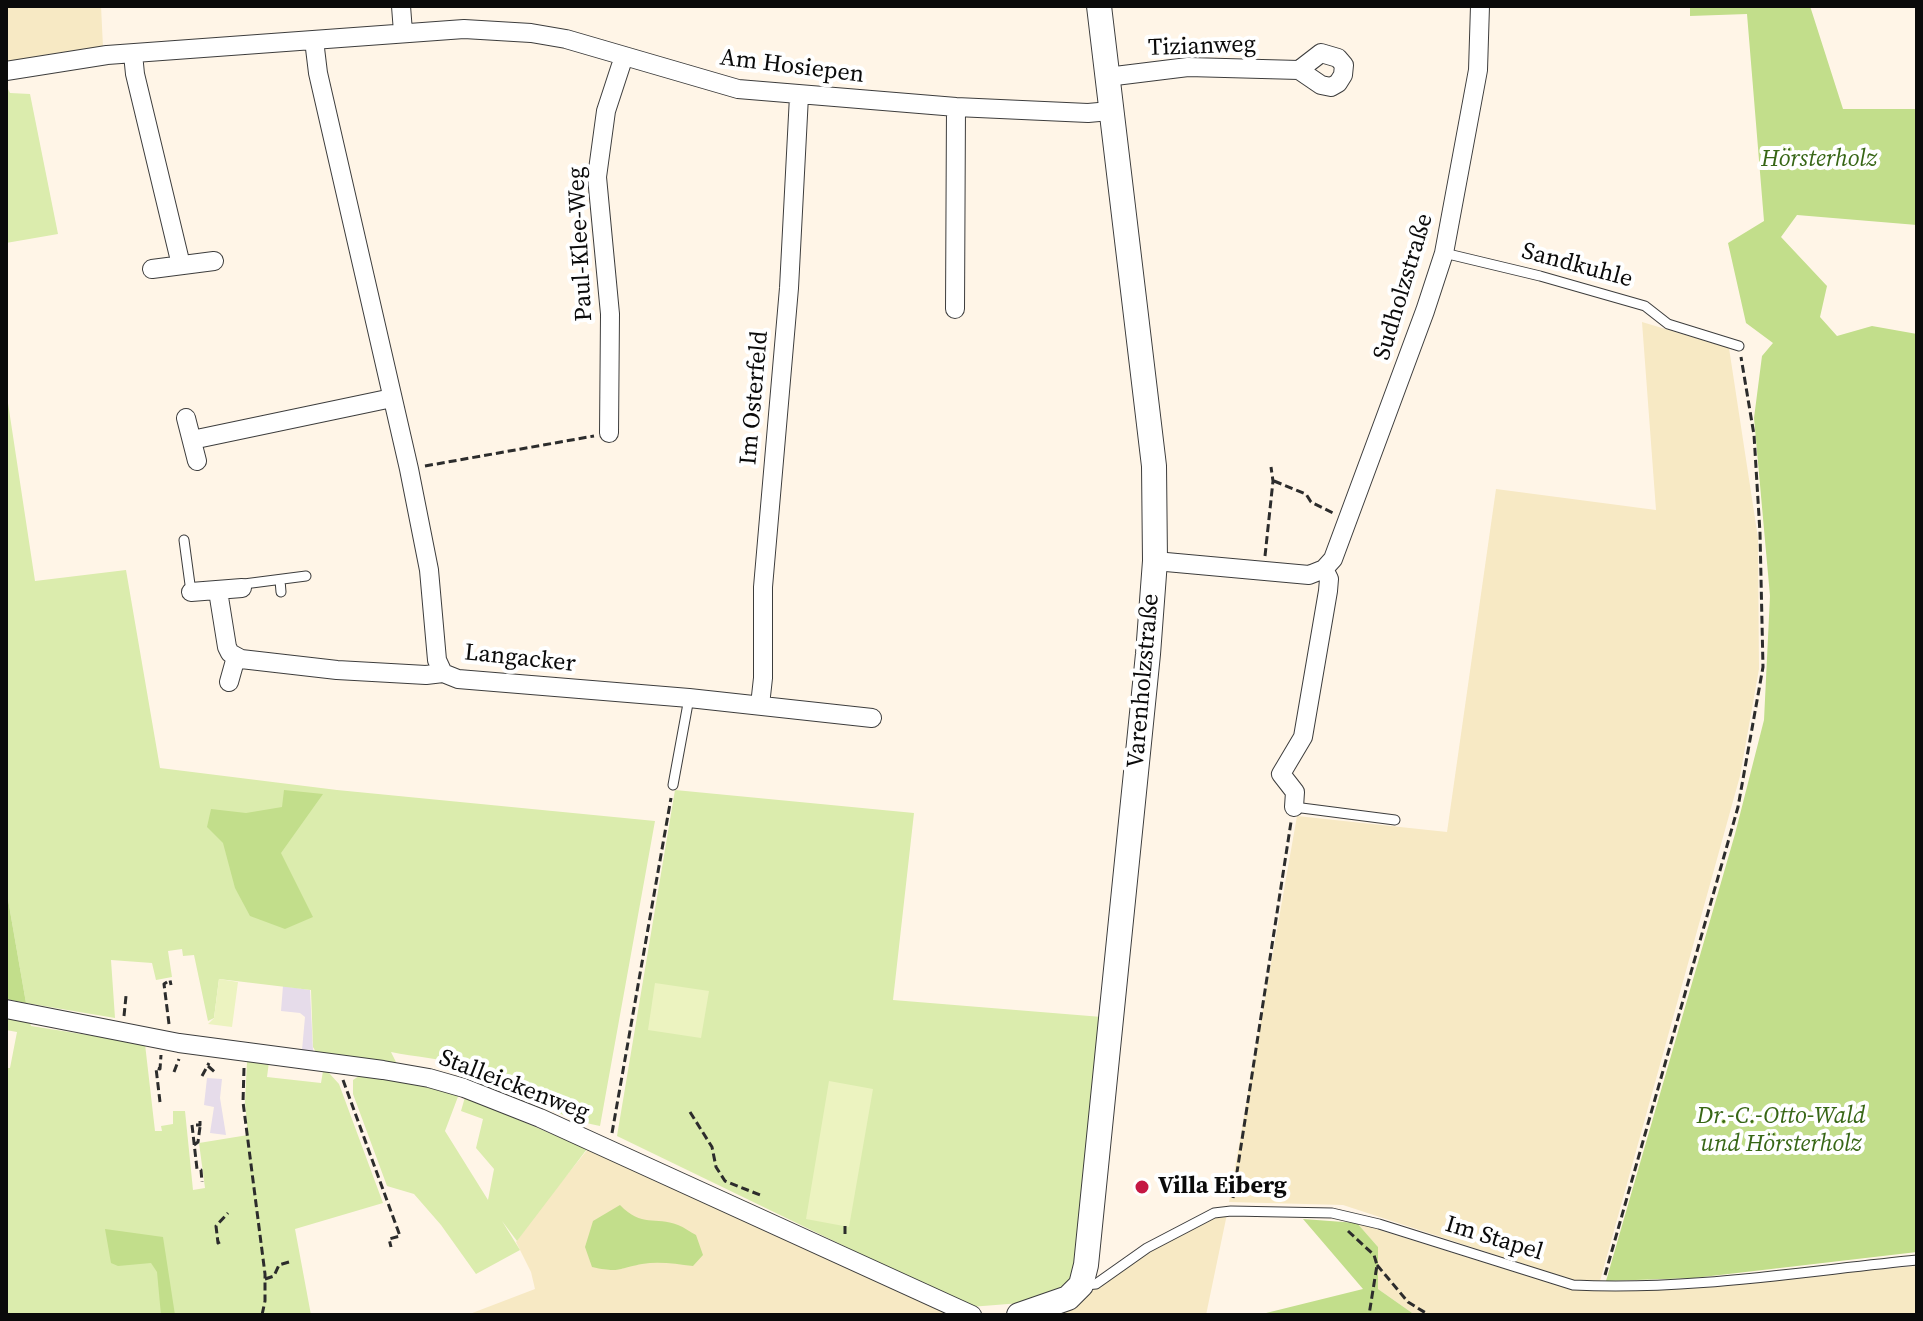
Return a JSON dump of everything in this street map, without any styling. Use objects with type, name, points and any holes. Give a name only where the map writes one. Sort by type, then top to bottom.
[{"type":"street","points":[[401,6],[403,32]]},
{"type":"street","name":"Varenholzstraße","points":[[1081,1285],[1086,1265],[1110,1031],[1155,561],[1151,440],[1099,6]]},
{"type":"street","name":"Sudholzstraße","points":[[1294,807],[1295,792],[1281,774],[1303,737],[1328,591],[1329,579],[1324,569],[1333,559],[1444,253],[1478,70],[1480,6]]},
{"type":"street","name":"Am Hosiepen","points":[[6,71],[107,55],[464,29],[531,33],[566,39],[738,89],[956,107],[1088,113],[1110,111]]},
{"type":"street","name":"Langacker","points":[[314,40],[321,87],[409,469],[429,570],[437,660],[443,673],[458,679],[689,698],[872,718]]},
{"type":"street","points":[[133,54],[135,74],[181,265]]},
{"type":"street","name":"Paul-Klee-Weg","points":[[609,433],[609,292],[597,177],[606,111],[624,56]]},
{"type":"street","name":"Tizianweg","points":[[1107,77],[1188,67],[1299,70]]},
{"type":"street","name":"Im Osterfeld","points":[[760,705],[763,587],[789,288],[799,96]]},
{"type":"street","points":[[955,309],[956,107]]},
{"type":"street","points":[[152,269],[214,261]]},
{"type":"street","points":[[192,440],[392,398]]},
{"type":"street","points":[[186,418],[197,461]]},
{"type":"street","points":[[1155,561],[1309,575],[1324,569]]},
{"type":"street","points":[[191,592],[242,588]]},
{"type":"street","points":[[218,591],[227,647],[236,657],[337,670],[426,675],[443,673]]},
{"type":"street","points":[[229,682],[236,657]]},
{"type":"street","name":"Stalleickenweg","points":[[6,1009],[168,1041],[429,1078],[464,1088],[756,1215],[972,1315]]},
{"type":"street","points":[[1019,1315],[1068,1298],[1081,1285]]},
{"type":"lane","name":"Sandkuhle","points":[[1444,253],[1645,306],[1668,324],[1739,346]]},
{"type":"lane","points":[[184,540],[191,592]]},
{"type":"lane","points":[[242,588],[244,584],[306,576]]},
{"type":"lane","points":[[280,580],[281,592]]},
{"type":"lane","points":[[673,785],[689,698]]},
{"type":"lane","points":[[1294,807],[1395,820]]},
{"type":"lane","name":"Im Stapel","points":[[1081,1285],[1096,1284],[1147,1248],[1214,1213],[1231,1211],[1327,1212],[1379,1224],[1573,1285],[1698,1281],[1917,1260]]},
{"type":"path","points":[[1602,1286],[1738,807],[1763,667],[1754,435],[1739,346]]},
{"type":"path","points":[[409,469],[609,433]]},
{"type":"path","points":[[1264,571],[1273,481],[1271,467]]},
{"type":"path","points":[[1273,481],[1306,494],[1311,502],[1347,519]]},
{"type":"path","points":[[606,1148],[613,1130],[673,785]]},
{"type":"path","points":[[1231,1211],[1294,807]]},
{"type":"path","points":[[160,1069],[168,1041],[164,984],[170,980],[171,985]]},
{"type":"path","points":[[245,1052],[243,1102],[265,1279],[262,1315]]},
{"type":"path","points":[[338,1065],[400,1236],[389,1239],[391,1247]]},
{"type":"path","points":[[208,1066],[216,1073]]},
{"type":"path","points":[[160,1102],[156,1068],[170,1069]]},
{"type":"path","points":[[690,1112],[712,1147],[716,1167],[725,1181],[760,1195],[756,1215]]},
{"type":"path","points":[[200,1123],[192,1125],[197,1169],[201,1170],[202,1182]]},
{"type":"path","points":[[1327,1212],[1374,1255],[1377,1265],[1408,1302],[1429,1315]]},
{"type":"path","points":[[220,1242],[216,1226],[228,1213]]},
{"type":"path","points":[[265,1279],[274,1276],[279,1265],[289,1262]]},
{"type":"path","points":[[1369,1315],[1377,1265]]},
{"type":"shaded area","points":[[6,6],[101,6],[103,47],[6,66]]},
{"type":"shaded area","points":[[1642,322],[1729,348],[1758,538],[1759,669],[1740,776],[1600,1281],[1575,1281],[1343,1205],[1229,1202],[1297,816],[1447,832],[1496,489],[1656,510]]},
{"type":"shaded area","points":[[283,986],[310,990],[313,1051],[302,1050],[305,1017],[300,1013],[281,1011]]},
{"type":"shaded area","points":[[207,1078],[222,1079],[220,1098],[226,1135],[210,1133],[214,1107],[204,1105]]},
{"type":"shaded area","points":[[588,1149],[968,1315],[467,1315],[535,1289],[531,1272],[516,1242]]},
{"type":"shaded area","points":[[1227,1214],[1206,1315],[1028,1315],[1215,1216]]},
{"type":"shaded area","points":[[1357,1223],[1569,1289],[1601,1291],[1696,1285],[1917,1266],[1917,1315],[1415,1315],[1378,1289],[1378,1247]]},
{"type":"green space","name":"Dr.-C.-Otto-Wald und Hörsterholz","points":[[1690,6],[1810,6],[1843,109],[1917,109],[1917,225],[1797,215],[1781,237],[1827,286],[1820,317],[1837,336],[1872,326],[1917,334],[1917,1252],[1694,1278],[1606,1281],[1735,834],[1764,720],[1770,596],[1754,418],[1762,356],[1773,343],[1746,323],[1728,243],[1764,221],[1747,14],[1690,16]]},
{"type":"green space","points":[[6,85],[10,93],[30,94],[58,234],[6,243]]},
{"type":"green space","points":[[6,390],[35,581],[126,570],[160,768],[337,790],[655,821],[600,1126],[564,1115],[464,1067],[447,1062],[391,1052],[398,1066],[319,1057],[313,1047],[311,990],[219,979],[214,1018],[208,1021],[194,955],[183,956],[182,949],[168,951],[172,977],[156,980],[152,963],[111,960],[115,1018],[26,1003],[6,888]]},
{"type":"green space","points":[[284,790],[323,794],[281,853],[313,917],[285,929],[250,916],[235,888],[223,843],[207,827],[211,809],[246,813],[282,807]]},
{"type":"green space","points":[[675,790],[914,813],[893,1000],[1102,1017],[1078,1270],[1062,1290],[1021,1303],[970,1307],[617,1136]]},
{"type":"green space","points":[[6,888],[26,1003],[6,999]]},
{"type":"green space","points":[[219,979],[238,982],[232,1027],[208,1024],[214,1018]]},
{"type":"green space","points":[[655,983],[709,991],[701,1038],[648,1030]]},
{"type":"green space","points":[[6,1016],[30,1021],[31,1026],[145,1044],[155,1131],[162,1131],[161,1126],[173,1124],[173,1111],[185,1111],[193,1190],[205,1188],[199,1143],[248,1135],[245,1102],[247,1062],[269,1062],[267,1077],[321,1083],[323,1071],[329,1073],[339,1084],[383,1203],[295,1229],[311,1315],[6,1315],[6,1068],[10,1068],[17,1032],[6,1030]]},
{"type":"green space","points":[[362,1074],[459,1094],[445,1131],[488,1200],[494,1169],[476,1148],[483,1119],[461,1111],[465,1097],[587,1149],[517,1241],[502,1221],[520,1250],[476,1274],[414,1194],[387,1186],[353,1094],[353,1080]]},
{"type":"green space","points":[[829,1081],[873,1089],[849,1227],[806,1219]]},
{"type":"green space","points":[[620,1205],[635,1217],[670,1222],[696,1235],[703,1255],[693,1266],[655,1263],[613,1270],[592,1267],[585,1247],[593,1221]]},
{"type":"green space","points":[[1303,1219],[1357,1223],[1378,1247],[1378,1289],[1415,1315],[1258,1315],[1363,1289]]},
{"type":"green space","points":[[105,1229],[163,1237],[175,1315],[161,1315],[157,1272],[151,1263],[118,1266],[111,1263]]},
{"type":"place","name":"Villa Eiberg","points":[[1142,1187]]},
{"type":"park label","name":"Hörsterholz","points":[[1819,160]]}]
